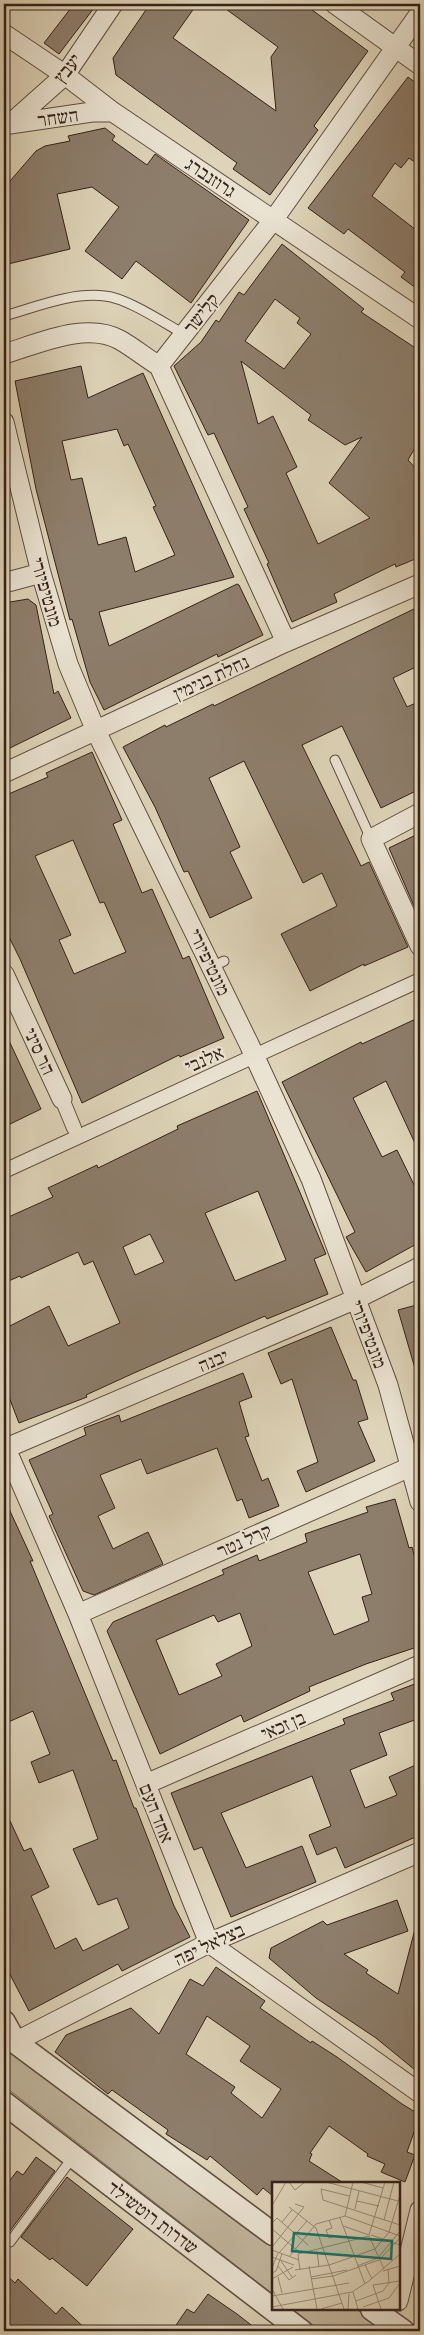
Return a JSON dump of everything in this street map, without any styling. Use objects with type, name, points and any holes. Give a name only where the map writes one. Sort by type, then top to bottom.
[{"type":"street","name":"יעבץ","points":[[7,124],[65,75],[113,4]]},
{"type":"street","points":[[335,4],[420,65]]},
{"type":"street","name":"קלישר","points":[[159,366],[274,219],[420,13]]},
{"type":"street","name":"גרוזנברג","points":[[4,34],[65,75],[113,112],[420,319]]},
{"type":"street","name":"השחר","points":[[7,124],[92,112],[113,112]]},
{"type":"street","points":[[4,354],[68,336],[94,333],[120,340],[159,366],[286,642]]},
{"type":"street","name":"מונטיפיורי","points":[[4,422],[41,574],[68,664],[96,731],[218,964],[255,1056],[310,1178],[388,1385],[420,1502]]},
{"type":"street","points":[[4,583],[41,574]]},
{"type":"street","name":"נחלת בנימין","points":[[4,773],[286,642],[420,584]]},
{"type":"street","points":[[420,813],[371,839],[420,946]]},
{"type":"street","name":"הר סיני","points":[[4,974],[74,1128]]},
{"type":"street","name":"אלנבי","points":[[4,1171],[420,980]]},
{"type":"street","name":"יבנה","points":[[4,1447],[356,1299],[420,1267]]},
{"type":"street","name":"אחד העם","points":[[4,1447],[78,1614],[209,1943]]},
{"type":"street","name":"קרל נטר","points":[[78,1614],[410,1467]]},
{"type":"street","name":"בן זכאי","points":[[146,1784],[420,1665]]},
{"type":"street","name":"בצלאל יפה","points":[[12,2035],[209,1943],[420,1852]]},
{"type":"street","points":[[209,1943],[420,2093]]},
{"type":"street","points":[[12,2035],[272,2233]]},
{"type":"street","name":"שדרות רוטשילד","points":[[4,2103],[272,2309]]},
{"type":"street","points":[[399,2297],[420,2210]]},
{"type":"street","name":"שדרות רוטשילד","points":[[274,2310],[301,2331]]},
{"type":"street","points":[[374,2310],[395,2324]]},
{"type":"lane","points":[[4,316],[79,295],[107,296],[136,308],[184,334]]},
{"type":"lane","points":[[335,760],[371,839]]},
{"type":"lane","points":[[4,2244],[10,2242],[74,2157]]},
{"type":"shaded area","points":[[4,2038],[11,2050],[272,2245],[272,2293],[4,2086]]},
{"type":"shaded area","points":[[293,2310],[357,2310],[386,2331],[321,2331]]},
{"type":"building","points":[[74,4],[97,4],[59,54],[44,43]]},
{"type":"building","points":[[150,4],[197,4],[173,38],[276,111],[271,57],[278,47],[219,4],[304,4],[368,51],[314,126],[318,130],[270,195],[233,169],[237,163],[116,75],[113,58]]},
{"type":"building","points":[[408,77],[420,86],[420,166],[409,158],[401,168],[395,163],[372,196],[420,233],[420,291],[401,277],[405,272],[348,229],[344,234],[308,208]]},
{"type":"building","points":[[105,128],[115,136],[112,140],[147,165],[155,154],[249,220],[191,303],[136,261],[122,279],[85,251],[119,207],[92,187],[57,194],[70,249],[4,265],[4,188],[36,151],[45,146],[70,141],[68,136]]},
{"type":"building","points":[[282,244],[364,309],[361,312],[420,351],[420,439],[408,460],[420,473],[420,557],[396,567],[395,564],[334,594],[337,602],[292,622],[267,564],[269,563],[244,509],[248,507],[214,433],[208,435],[174,366],[201,342],[216,320],[219,322],[239,292],[244,295]],"holes":[[[275,299],[300,318],[297,323],[311,334],[284,369],[245,341]],[[241,361],[311,415],[308,420],[345,445],[362,437],[329,483],[370,518],[318,544],[286,473],[297,467],[273,416],[258,424]]]},
{"type":"building","points":[[81,366],[88,398],[143,373],[234,577],[99,612],[109,646],[237,584],[263,635],[218,657],[217,654],[104,710],[90,682],[72,619],[70,620],[36,489],[15,381]],"holes":[[[117,429],[124,446],[128,444],[156,506],[153,507],[175,555],[135,572],[126,537],[98,545],[82,478],[71,480],[62,441]]]},
{"type":"building","points":[[28,599],[36,605],[54,694],[58,691],[71,718],[10,748],[4,735],[4,603]]},
{"type":"building","points":[[420,606],[420,665],[393,678],[407,707],[420,701],[420,789],[381,808],[342,726],[302,745],[361,866],[369,862],[408,947],[364,966],[364,964],[310,991],[281,934],[337,906],[322,873],[303,883],[244,761],[209,778],[240,847],[230,852],[252,898],[210,918],[188,871],[184,872],[155,807],[123,747],[165,725],[166,727],[213,704],[214,706]]},
{"type":"building","points":[[92,752],[122,820],[113,824],[142,893],[152,889],[183,959],[189,956],[224,1038],[180,1057],[179,1055],[82,1103],[20,959],[8,935],[4,937],[4,796],[48,777],[46,773]],"holes":[[[73,840],[100,903],[104,902],[126,952],[74,974],[59,940],[71,935],[35,856]]]},
{"type":"building","points":[[420,833],[420,920],[389,848]]},
{"type":"building","points":[[420,1017],[420,1154],[386,1081],[353,1098],[382,1157],[397,1150],[420,1197],[420,1242],[366,1272],[346,1237],[355,1232],[282,1082],[361,1042],[362,1044]]},
{"type":"building","points":[[4,1030],[41,1109],[4,1127]]},
{"type":"building","points":[[257,1091],[326,1254],[314,1259],[328,1294],[267,1319],[265,1316],[134,1373],[86,1395],[87,1397],[19,1423],[4,1384],[4,1329],[49,1306],[68,1346],[120,1323],[93,1261],[84,1265],[78,1252],[21,1278],[20,1276],[4,1283],[4,1219],[53,1197],[48,1188],[97,1165],[98,1168],[178,1129],[177,1126]],"holes":[[[258,1191],[286,1260],[235,1281],[205,1213]],[[150,1234],[164,1262],[135,1275],[123,1247]]]},
{"type":"building","points":[[420,1304],[420,1371],[416,1372],[398,1310]]},
{"type":"building","points":[[331,1327],[353,1380],[356,1380],[368,1419],[358,1422],[375,1461],[306,1492],[297,1471],[318,1462],[292,1379],[281,1384],[268,1353]]},
{"type":"building","points":[[243,1373],[252,1397],[239,1402],[249,1436],[245,1437],[262,1481],[268,1478],[279,1506],[249,1518],[242,1499],[237,1501],[217,1448],[147,1474],[141,1459],[100,1475],[115,1508],[98,1516],[113,1549],[148,1532],[163,1564],[94,1595],[83,1591],[49,1516],[53,1514],[29,1460],[86,1435],[84,1428],[119,1415],[121,1422]]},
{"type":"building","points":[[4,1498],[33,1561],[30,1561],[113,1761],[116,1760],[134,1808],[136,1808],[174,1906],[190,1937],[122,1971],[118,1964],[29,2011],[4,1963],[4,1808],[24,1851],[31,1848],[49,1887],[31,1896],[55,1949],[76,1938],[83,1951],[129,1928],[117,1898],[98,1905],[73,1849],[98,1839],[73,1770],[39,1783],[31,1762],[50,1754],[33,1711],[4,1724]]},
{"type":"building","points":[[395,1499],[409,1548],[412,1547],[420,1577],[420,1646],[366,1664],[309,1687],[310,1691],[244,1722],[241,1715],[160,1754],[107,1631],[113,1622],[224,1574],[222,1570],[257,1555],[259,1561],[307,1542],[305,1534],[368,1512],[366,1507]],"holes":[[[360,1554],[372,1594],[362,1597],[369,1621],[334,1635],[308,1572]],[[240,1613],[252,1646],[216,1664],[222,1676],[179,1695],[156,1640],[214,1615],[218,1622]]]},
{"type":"building","points":[[420,1682],[420,1718],[379,1733],[387,1755],[350,1770],[365,1808],[397,1795],[389,1777],[420,1763],[420,1835],[345,1868],[336,1847],[317,1855],[309,1835],[331,1826],[312,1776],[221,1813],[246,1868],[302,1846],[316,1882],[231,1917],[202,1847],[194,1850],[171,1793],[345,1724],[343,1719],[394,1700],[391,1693]]},
{"type":"building","points":[[397,1900],[408,1931],[344,1954],[368,1970],[366,1973],[398,1994],[415,1929],[420,1929],[420,2074],[376,2038],[316,1998],[269,1958],[271,1948],[323,1921],[327,1925]]},
{"type":"building","points":[[216,1967],[265,2001],[260,2008],[311,2043],[312,2041],[337,2057],[420,2115],[407,2152],[415,2155],[405,2182],[381,2172],[385,2164],[367,2156],[368,2154],[329,2126],[310,2153],[312,2154],[309,2161],[342,2182],[272,2182],[272,2195],[263,2188],[257,2195],[210,2156],[207,2160],[166,2134],[168,2130],[112,2090],[108,2094],[55,2052],[66,2035],[131,2008],[159,2034],[190,1979],[203,1986]],"holes":[[[207,2016],[250,2046],[240,2061],[281,2089],[262,2118],[231,2093],[235,2087],[186,2054]]]},
{"type":"building","points":[[36,2157],[55,2171],[4,2237],[4,2188],[17,2171],[23,2175]]},
{"type":"building","points":[[67,2177],[133,2229],[87,2286],[52,2258],[50,2260],[21,2237]]},
{"type":"building","points":[[4,2273],[15,2283],[18,2279],[56,2314],[62,2307],[88,2331],[4,2331]]},
{"type":"building","points":[[208,2294],[259,2331],[172,2331],[187,2309],[194,2313]]}]
